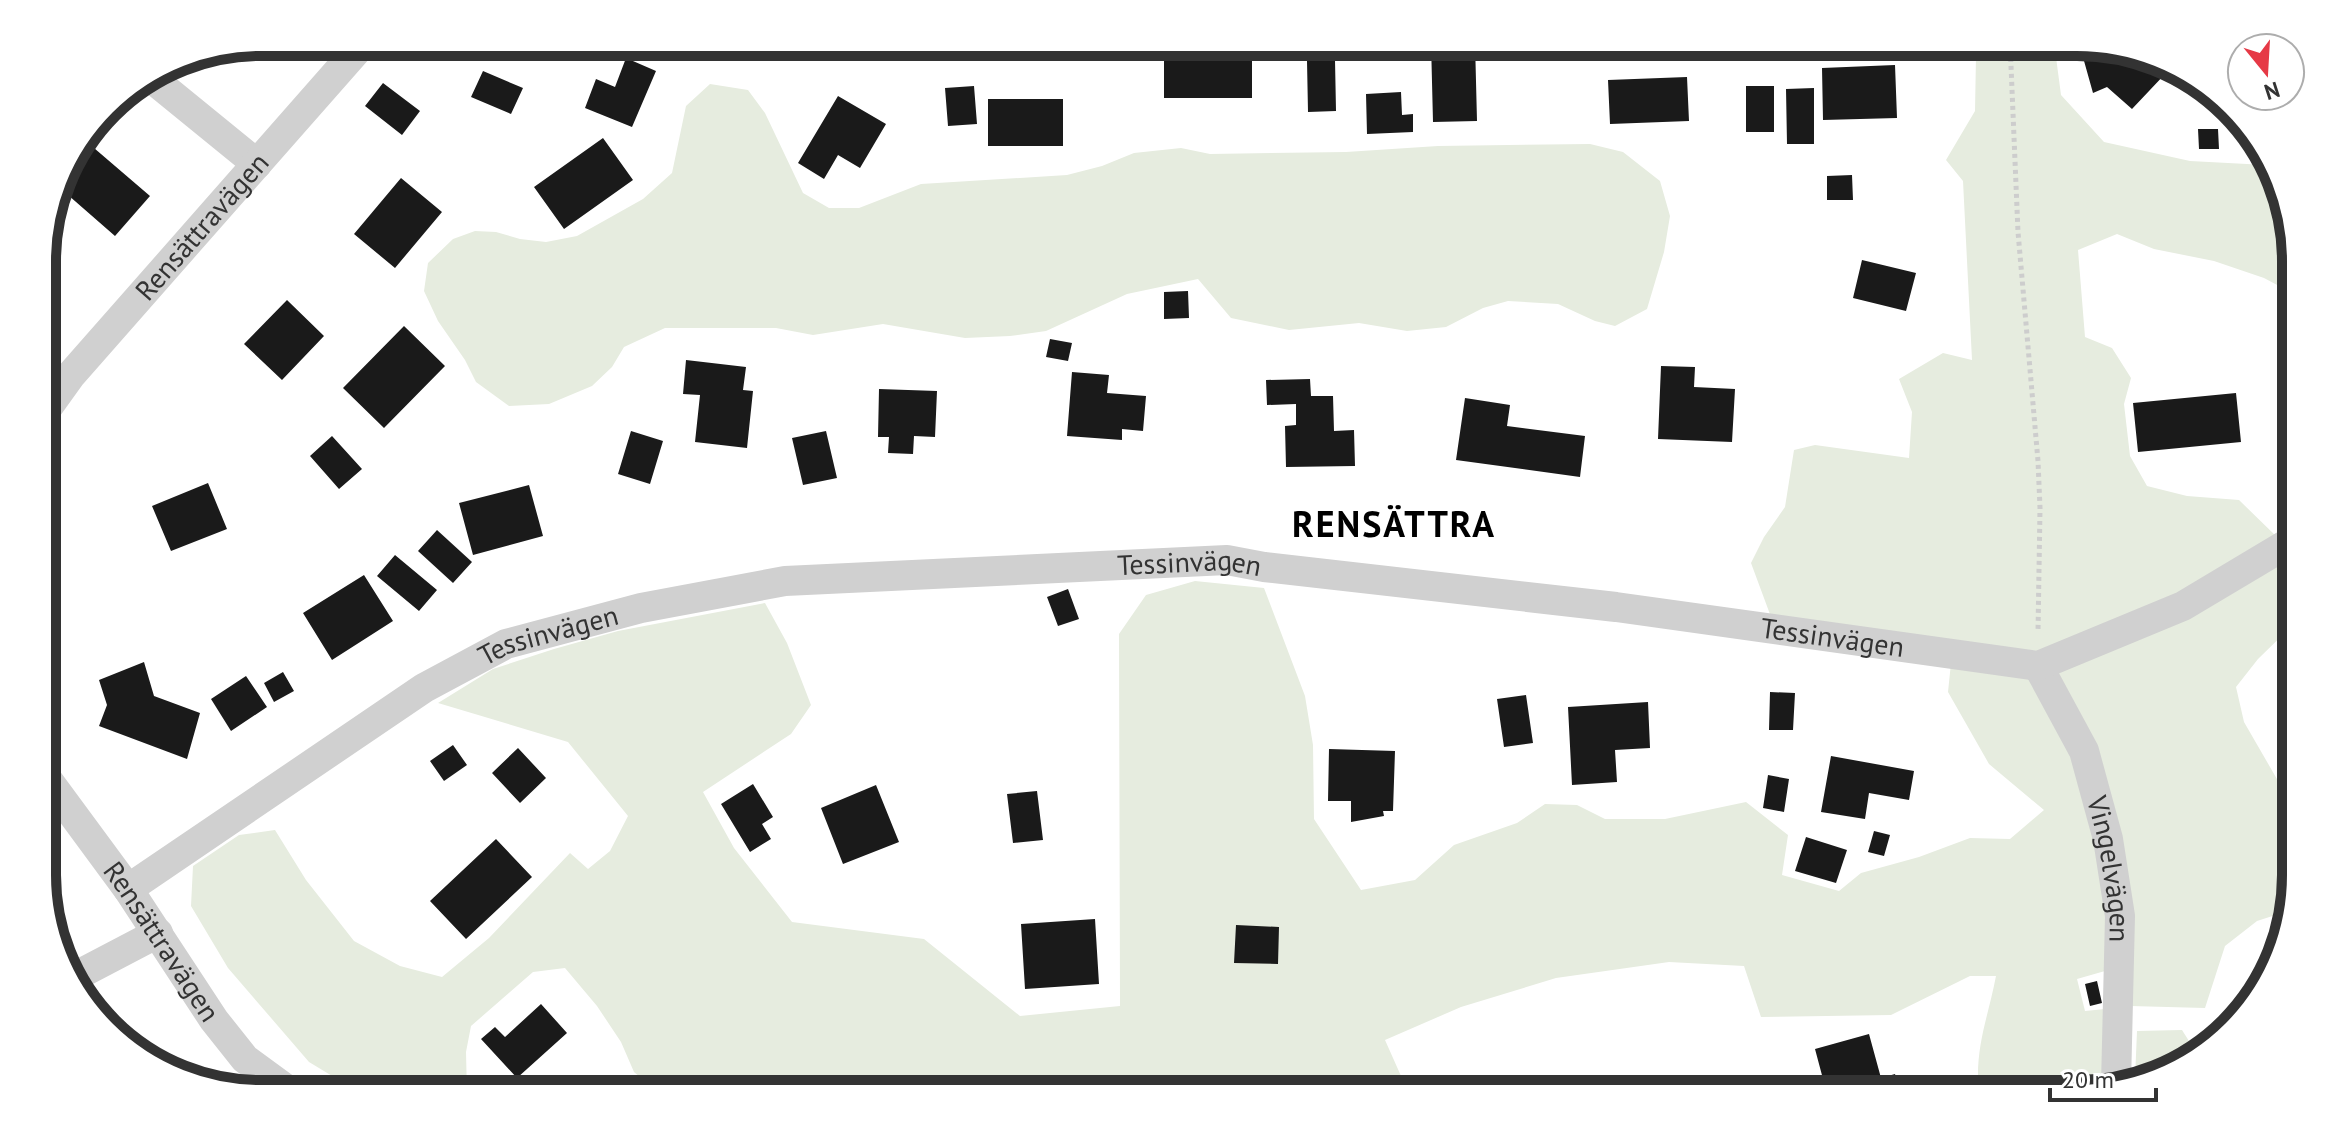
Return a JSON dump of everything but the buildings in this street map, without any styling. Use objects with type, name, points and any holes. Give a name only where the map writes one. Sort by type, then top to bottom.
[{"type":"street","name":"Rensättravägen","points":[[56,396],[352,56]]},
{"type":"street","points":[[158,83],[257,164]]},
{"type":"street","points":[[2038,666],[2183,606],[2282,547]]},
{"type":"street","name":"Tessinvägen","points":[[128,889],[424,688],[506,644],[641,608],[785,581],[1227,560],[1264,567],[1616,607],[2038,666]]},
{"type":"street","name":"Vingelvägen","points":[[2038,666],[2084,751],[2108,839],[2120,916],[2116,1076]]},
{"type":"street","name":"Rensättravägen","points":[[56,791],[128,889],[214,1020],[245,1059],[274,1080]]},
{"type":"street","points":[[81,973],[158,933]]},
{"type":"path","points":[[2011,56],[2018,232],[2040,492],[2038,666]]},
{"type":"shaded area","points":[[1976,56],[2056,56],[2061,95],[2104,142],[2190,161],[2258,165],[2275,208],[2280,234],[2282,288],[2214,261],[2154,249],[2117,234],[2078,250],[2085,337],[2112,348],[2131,378],[2124,404],[2130,456],[2147,486],[2187,496],[2239,500],[2278,538],[2176,600],[2046,653],[1771,617],[1751,563],[1785,507],[1794,450],[1815,445],[1909,458],[1912,412],[1899,379],[1943,353],[1972,360],[1963,181],[1946,160],[1975,111]]},
{"type":"shaded area","points":[[710,84],[748,90],[765,113],[803,193],[829,208],[859,208],[921,184],[1067,175],[1134,153],[1181,148],[1210,154],[1590,144],[1623,152],[1660,181],[1670,216],[1664,252],[1647,309],[1615,326],[1595,321],[1558,304],[1508,301],[1483,308],[1446,327],[1407,331],[1359,323],[1289,330],[1231,318],[1198,279],[1127,294],[1046,331],[1010,336],[965,338],[883,324],[813,335],[776,328],[665,328],[624,347],[612,367],[592,386],[549,404],[509,406],[476,382],[438,321],[424,291],[428,263],[453,239],[475,231],[546,242],[577,236],[643,199],[672,173],[686,106]]},
{"type":"shaded area","points":[[2278,561],[2282,572],[2282,636],[2236,687],[2244,722],[2282,788],[2282,875],[2278,914],[2257,921],[2225,946],[2205,1008],[2130,1006],[2131,914],[2049,671]]},
{"type":"shaded area","points":[[1195,581],[1264,588],[1305,696],[1313,745],[1314,819],[1361,890],[1415,880],[1454,845],[1517,823],[1545,804],[1577,805],[1605,819],[1665,819],[1746,802],[1788,835],[1782,875],[1839,891],[1861,873],[1919,857],[1970,838],[2010,839],[2044,810],[1989,764],[1948,692],[1951,663],[2032,674],[2076,755],[2110,918],[2105,971],[2077,979],[2085,1011],[2105,1009],[2105,1078],[1978,1080],[1980,1048],[1996,976],[1970,976],[1891,1015],[1761,1017],[1744,966],[1669,962],[1556,978],[1461,1007],[1385,1040],[1403,1080],[1268,1080],[1219,1075],[1205,1080],[643,1080],[634,1072],[621,1042],[597,1006],[565,968],[533,972],[471,1026],[466,1052],[467,1080],[339,1080],[309,1062],[228,968],[191,906],[193,866],[239,835],[275,830],[306,880],[354,941],[400,966],[442,977],[489,938],[570,853],[588,869],[610,851],[628,816],[568,742],[438,703],[493,669],[554,649],[618,631],[765,603],[787,643],[811,705],[791,734],[703,792],[734,848],[792,922],[924,939],[1020,1016],[1120,1006],[1119,634],[1146,595]]},
{"type":"shaded area","points":[[2182,1030],[2191,1045],[2168,1059],[2135,1071],[2137,1031]]},
{"type":"district","name":"RENSÄTTRA","points":[[1394,524]]}]
